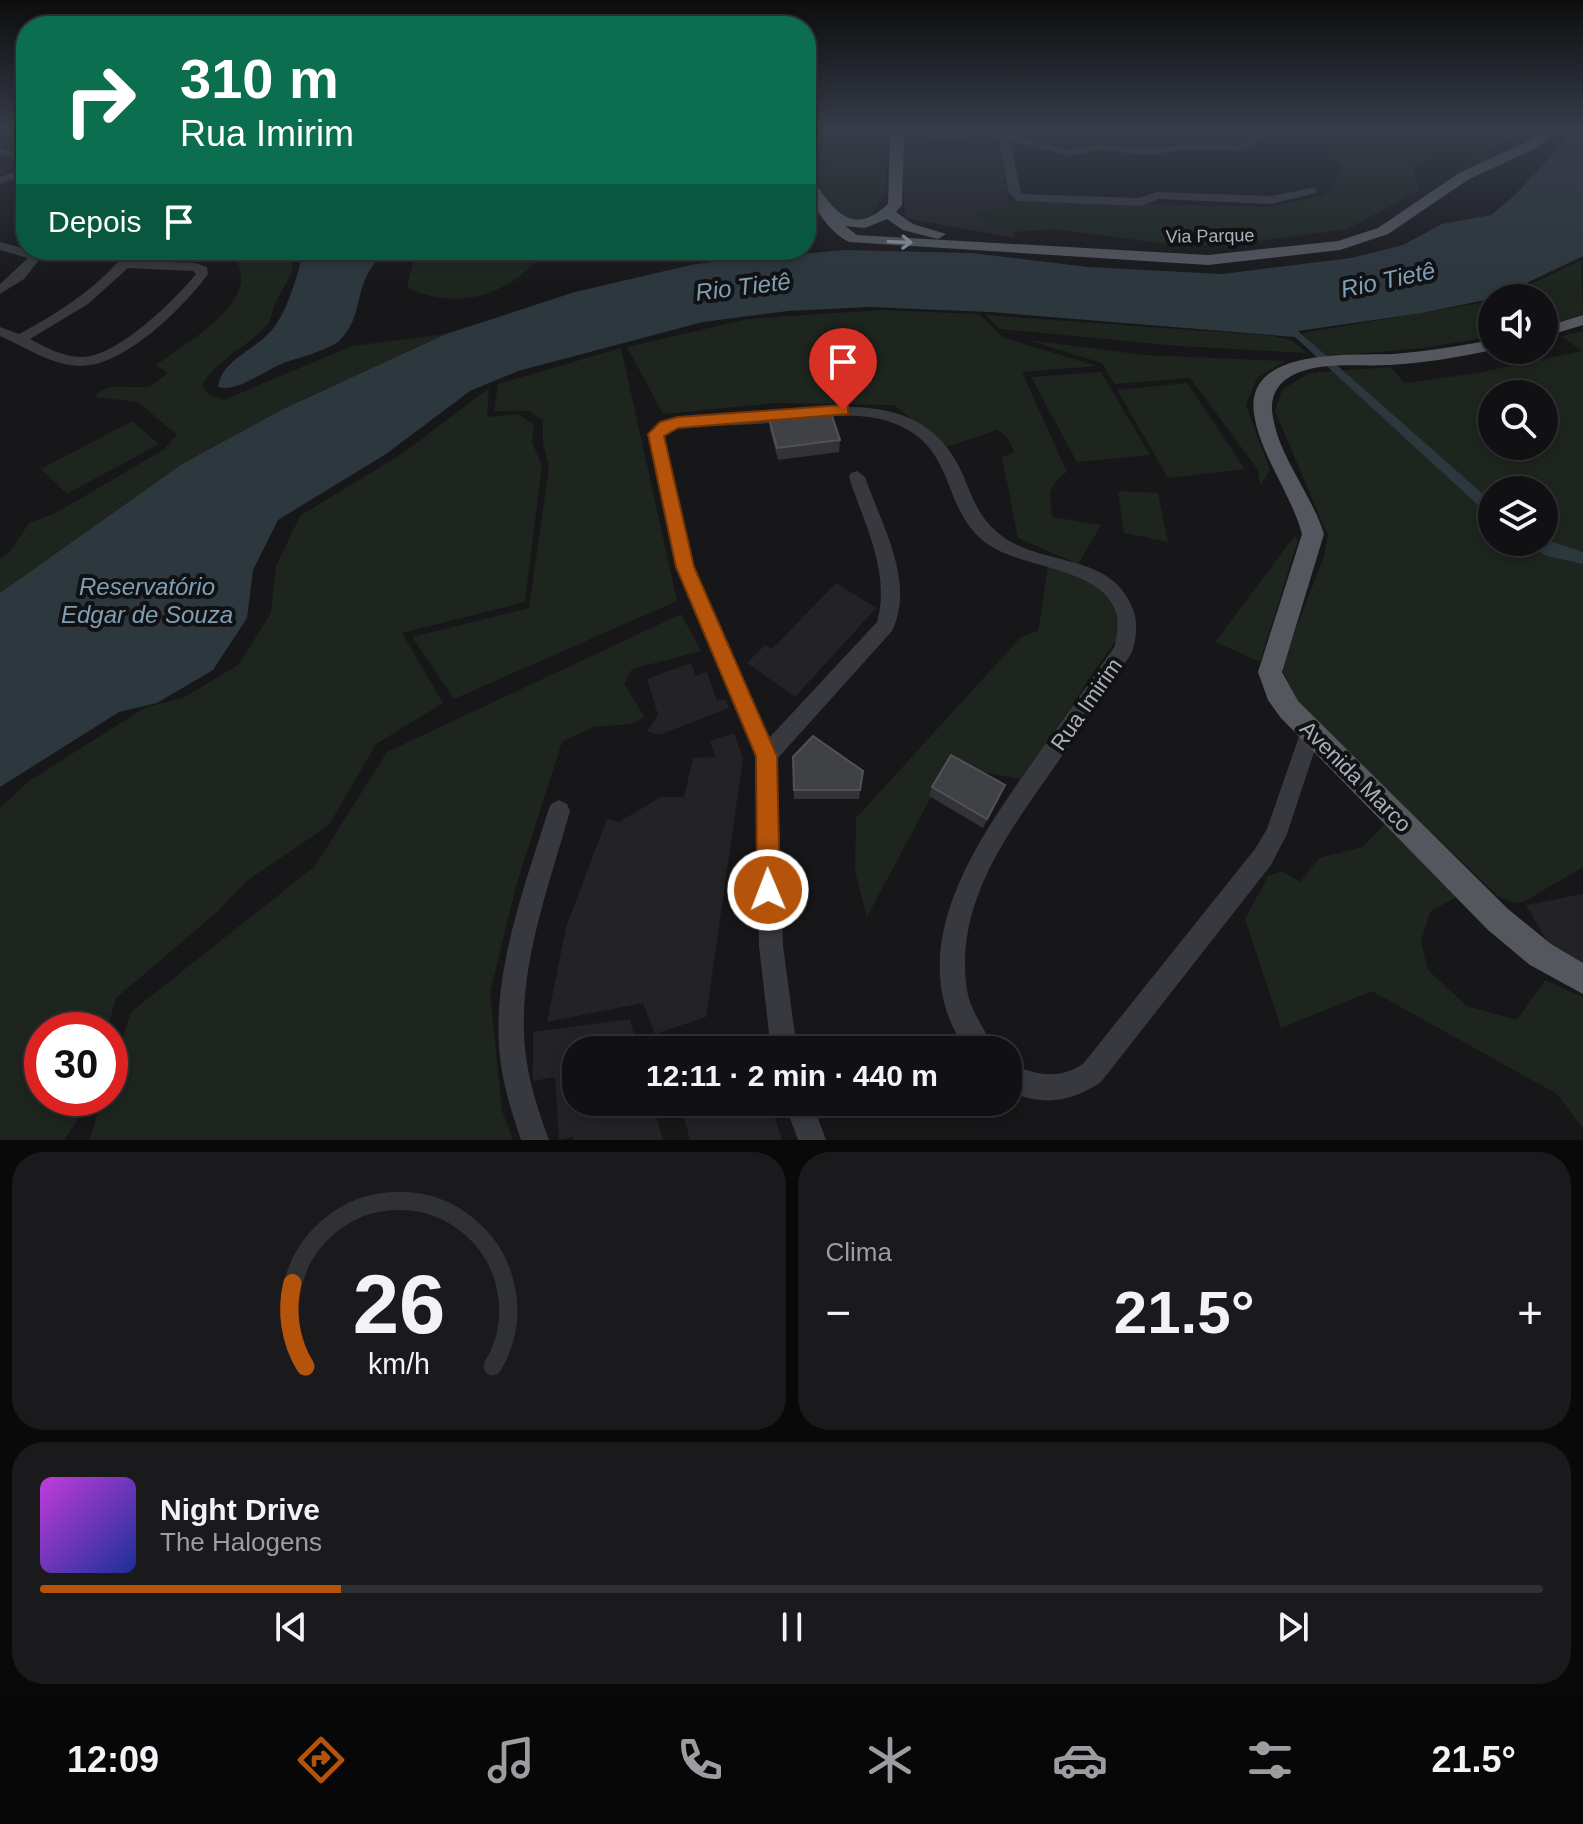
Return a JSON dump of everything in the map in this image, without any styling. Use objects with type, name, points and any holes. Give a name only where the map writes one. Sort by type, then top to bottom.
[{"type":"main road","points":[[816,195],[827,211],[842,221],[855,224],[873,222],[895,205],[897,181]]},
{"type":"main road","name":"Via Parque","points":[[887,213],[908,227],[961,238],[1228,259],[1351,243],[1383,231],[1456,181]]},
{"type":"main road","name":"Via Parque","points":[[827,211],[849,238],[1124,249]]},
{"type":"main road","points":[[1558,328],[1583,320]]},
{"type":"main road","name":"Avenida Marco","points":[[1478,347],[1395,359],[1312,364],[1276,377],[1264,396],[1263,412],[1313,534],[1270,672],[1277,692],[1289,709],[1472,894],[1540,953],[1583,979]]},
{"type":"street","points":[[1012,181],[1017,197],[1141,202],[1157,195],[1271,200],[1312,191]]},
{"type":"street","points":[[0,290],[19,276],[33,260]]},
{"type":"street","points":[[20,339],[86,300],[128,260]]},
{"type":"street","points":[[0,331],[76,361],[95,360],[159,317],[202,274],[202,270],[196,267],[125,264]]},
{"type":"street","name":"Rua Imirim","points":[[766,756],[685,567],[655,442],[658,430],[678,423],[843,410],[898,419],[914,425],[948,456],[984,532],[1008,547],[1098,577],[1118,596],[1128,614],[1130,626],[1124,648],[995,835],[968,888],[959,923],[953,980],[957,1010],[969,1036]]},
{"type":"street","points":[[782,1036],[771,946],[766,756],[885,626],[890,615],[892,583],[857,477]]},
{"type":"street","points":[[1022,1082],[1036,1088],[1054,1090],[1075,1086],[1092,1073],[1263,857],[1276,834],[1311,731]]},
{"type":"street","points":[[535,1140],[518,1088],[509,1021],[516,970],[559,811]]},
{"type":"street","points":[[803,1116],[812,1140]]},
{"type":"shaded area","points":[[816,181],[885,181],[885,190],[873,214],[862,220],[843,218],[831,210],[816,187]]},
{"type":"shaded area","points":[[903,181],[1005,181],[1014,238],[905,218]]},
{"type":"shaded area","points":[[1336,181],[1416,181],[1418,191],[1348,229],[1223,246],[1167,244],[1054,229],[1016,232],[982,223],[976,213],[1009,207],[1009,201],[1270,207],[1322,196],[1333,189]]},
{"type":"shaded area","points":[[237,260],[293,260],[292,270],[269,323],[224,360],[202,385],[208,394],[224,400],[352,346],[446,334],[283,409],[182,464],[0,593],[0,558],[10,552],[29,523],[56,513],[163,450],[177,435],[138,402],[94,397],[114,387],[152,385],[168,373],[156,365],[207,329],[230,306],[238,293],[240,270]]},
{"type":"shaded area","points":[[415,260],[537,260],[501,288],[465,298],[427,295],[407,288]]},
{"type":"shaded area","points":[[1581,261],[1583,314],[1558,322],[1558,284],[1531,284]]},
{"type":"shaded area","points":[[1478,303],[1478,339],[1324,357],[1302,333]]},
{"type":"shaded area","points":[[880,310],[979,314],[1004,338],[1097,366],[1022,372],[1067,472],[1056,481],[1051,492],[1053,517],[1101,525],[1078,564],[1018,538],[1002,457],[1014,452],[1007,437],[997,430],[946,447],[894,405],[776,403],[663,414],[627,347],[748,319]]},
{"type":"shaded area","points":[[986,315],[1274,336],[1291,340],[1307,353],[1179,346],[1000,329]]},
{"type":"shaded area","points":[[1583,331],[1583,867],[1523,902],[1514,903],[1499,897],[1300,707],[1281,667],[1323,559],[1328,536],[1275,411],[1282,390],[1309,373],[1391,367],[1404,383],[1520,364],[1558,364],[1558,356],[1582,351],[1562,336]]},
{"type":"shaded area","points":[[1028,340],[1144,355],[1285,361],[1257,378],[1246,405],[1270,470],[1260,486],[1258,470],[1190,378],[1114,384],[1102,363]]},
{"type":"shaded area","points":[[621,348],[677,601],[454,699],[412,637],[529,608],[549,467],[543,444],[543,421],[529,411],[494,411],[498,384]]},
{"type":"shaded area","points":[[1101,372],[1150,455],[1077,462],[1031,377]]},
{"type":"shaded area","points":[[1187,383],[1245,469],[1168,478],[1117,390]]},
{"type":"shaded area","points":[[489,388],[487,417],[518,414],[534,425],[532,442],[542,466],[525,602],[402,633],[443,703],[376,744],[329,825],[248,880],[217,912],[116,998],[112,1012],[24,1012],[24,1116],[80,1116],[64,1140],[0,1140],[0,808],[29,781],[146,707],[183,698],[238,665],[271,613],[276,566],[300,516],[406,451]]},
{"type":"shaded area","points":[[132,421],[159,444],[67,494],[41,469]]},
{"type":"shaded area","points":[[1118,491],[1158,493],[1168,542],[1124,533]]},
{"type":"shaded area","points":[[1295,535],[1298,540],[1260,662],[1215,642]]},
{"type":"shaded area","points":[[1048,566],[1086,576],[1123,612],[1121,633],[1026,780],[948,765],[867,917],[855,871],[856,818],[1021,637],[1038,631]]},
{"type":"shaded area","points":[[836,583],[876,608],[795,697],[747,663],[765,645],[772,649]]},
{"type":"shaded area","points":[[681,614],[701,651],[632,669],[624,684],[645,717],[631,724],[593,727],[562,742],[517,883],[490,993],[502,1110],[513,1140],[89,1140],[97,1116],[128,1116],[128,1021],[131,1012],[315,866],[387,752]]},
{"type":"shaded area","points":[[691,663],[696,676],[707,672],[717,701],[725,699],[729,708],[659,735],[647,731],[658,715],[647,679]]},
{"type":"shaded area","points":[[734,733],[743,759],[706,1017],[655,1034],[643,1003],[547,1022],[566,927],[607,819],[619,822],[661,797],[684,797],[693,758],[715,757],[710,741]]},
{"type":"shaded area","points":[[1390,818],[1458,896],[1430,912],[1421,941],[1428,970],[1467,1006],[1517,1020],[1545,980],[1583,997],[1583,1129],[1557,1094],[1372,991],[1281,1028],[1245,919],[1268,876],[1282,871],[1300,882],[1319,858],[1363,847]]},
{"type":"shaded area","points":[[1583,894],[1583,969],[1556,956],[1526,905]]},
{"type":"shaded area","points":[[630,1019],[634,1036],[562,1036],[562,1116],[656,1116],[663,1140],[574,1140],[573,1137],[559,1140],[555,1077],[533,1081],[533,1032]]},
{"type":"shaded area","points":[[684,1116],[774,1116],[782,1140],[690,1140]]},
{"type":"water","name":"Reservatório Edgar de Souza","points":[[1528,181],[1583,181],[1583,256],[1524,284],[1478,284],[1478,301],[1298,331],[1478,490],[1478,505],[1295,337],[990,312],[869,307],[788,311],[703,322],[518,371],[470,391],[386,454],[278,520],[253,570],[247,618],[213,670],[157,703],[119,712],[0,787],[0,593],[182,464],[283,409],[446,334],[575,292],[695,264],[738,260],[816,260],[816,253],[844,250],[972,253],[1088,267],[1222,274],[1351,258],[1403,245],[1442,224],[1491,215]]},
{"type":"water","points":[[301,260],[378,260],[368,273],[353,319],[339,341],[278,365],[243,384],[218,387],[232,362],[272,330],[283,313]]},
{"type":"water","points":[[1558,544],[1583,552],[1583,564],[1547,556],[1558,556]]},
{"type":"building","points":[[830,410],[840,440],[777,448],[769,418]]},
{"type":"building","points":[[813,736],[863,771],[860,790],[794,790],[793,757]]},
{"type":"building","points":[[951,755],[1005,785],[987,819],[932,787]]},
{"type":"route","points":[[768,890],[769,793],[766,756],[685,567],[655,442],[656,434],[665,426],[678,423],[843,410]]},
{"type":"water label","name":"Rio Tietê","points":[[1388,280]]},
{"type":"water label","name":"Rio Tietê","points":[[743,287]]}]
